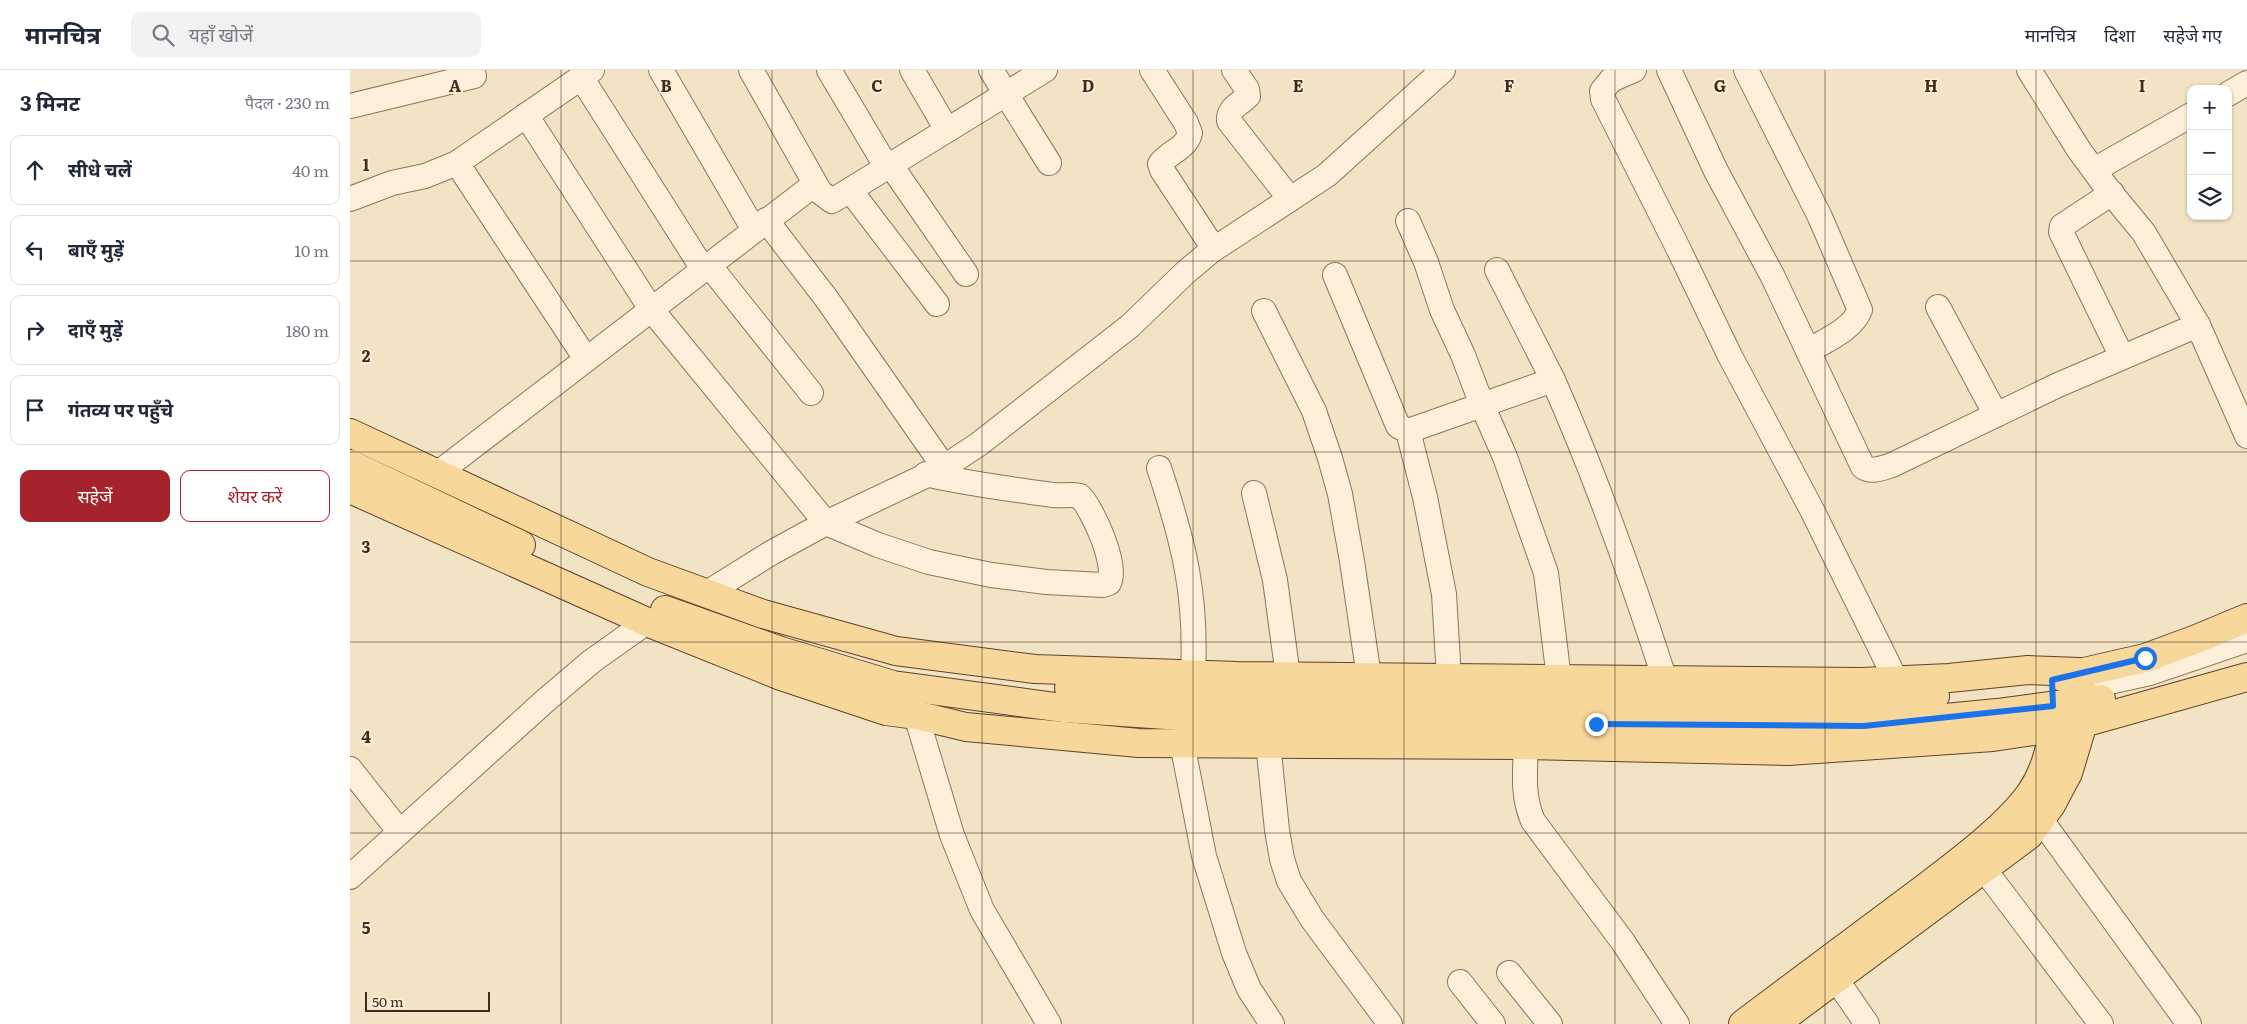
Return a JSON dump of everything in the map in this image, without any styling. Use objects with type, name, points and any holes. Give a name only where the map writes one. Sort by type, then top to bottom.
[{"type":"main road","points":[[350,433],[648,572],[763,614],[896,651],[1035,669],[1288,676],[1862,682],[1949,678],[2028,670],[2082,696],[2116,698],[2247,659]]},
{"type":"main road","points":[[350,449],[644,587],[761,632],[890,668],[1032,685],[1249,700],[1592,703],[1864,702],[1992,691],[2053,704]]},
{"type":"main road","points":[[350,464],[635,600],[781,651],[903,686],[1063,708],[1240,720],[1864,726],[2053,704],[2082,696],[2247,676]]},
{"type":"main road","points":[[350,489],[647,622],[781,676],[886,711],[916,715],[966,727],[1139,742],[1526,745],[1788,751],[1993,737],[2053,704],[2082,696],[2145,658],[2247,618]]},
{"type":"main road","points":[[2194,640],[2226,618],[2247,607]]},
{"type":"main road","points":[[1743,1024],[1908,900],[1999,843],[2029,836],[2041,820],[2068,773],[2082,696]]},
{"type":"main road","points":[[1775,1024],[1984,869],[2043,772],[2053,704]]},
{"type":"street","points":[[526,115],[651,309],[826,523],[903,554],[991,575],[1046,582],[1103,585],[1109,583],[1111,568],[1104,542],[1080,496],[1058,496],[964,483],[935,471],[826,298],[760,225],[661,70]]},
{"type":"street","points":[[751,70],[815,184],[826,198],[832,201],[1045,70]]},
{"type":"street","points":[[829,70],[888,165],[966,274]]},
{"type":"street","points":[[912,70],[947,130]]},
{"type":"street","points":[[991,70],[1049,163]]},
{"type":"street","points":[[1152,70],[1186,123],[1190,133],[1184,145],[1165,157],[1160,164],[1162,170],[1214,249]]},
{"type":"street","points":[[1234,70],[1247,90],[1248,96],[1228,114],[1229,122],[1290,199]]},
{"type":"street","points":[[707,593],[771,552],[826,523],[935,471],[1042,396],[1130,326],[1186,272],[1214,249],[1327,175],[1442,70]]},
{"type":"street","points":[[1634,70],[1612,80],[1602,91],[1603,99],[1730,356],[1812,510],[1896,680]]},
{"type":"street","points":[[1669,70],[1716,172],[1772,276],[1863,467],[1868,470],[1876,470],[1892,465],[2058,384],[2198,325]]},
{"type":"street","points":[[1746,70],[1820,217],[1860,310],[1857,318],[1848,327],[1808,351]]},
{"type":"street","points":[[2029,70],[2094,170],[2144,233],[2198,325],[2247,436]]},
{"type":"street","points":[[350,106],[474,76]]},
{"type":"street","points":[[350,199],[392,183],[425,176],[457,163],[526,115],[575,76],[706,267],[811,393]]},
{"type":"street","points":[[2094,170],[2187,118]]},
{"type":"street","points":[[457,163],[586,359]]},
{"type":"street","points":[[437,474],[815,184]]},
{"type":"street","points":[[850,190],[937,304]]},
{"type":"street","points":[[2112,193],[2067,222],[2062,226],[2062,232],[2122,358]]},
{"type":"street","points":[[1408,221],[1426,262],[1442,310],[1463,355],[1505,457],[1546,573],[1559,679]]},
{"type":"street","points":[[1497,270],[1553,380],[1574,427],[1636,590],[1665,680]]},
{"type":"street","points":[[1335,275],[1398,426],[1408,431],[1553,380]]},
{"type":"street","points":[[1938,307],[1996,415]]},
{"type":"street","points":[[1264,311],[1314,411],[1330,458],[1340,494],[1352,561],[1369,677]]},
{"type":"street","points":[[1408,431],[1425,497],[1444,594],[1449,678]]},
{"type":"street","points":[[1159,468],[1184,548],[1190,576],[1195,634],[1193,674]]},
{"type":"street","points":[[1254,493],[1275,580],[1288,676]]},
{"type":"street","points":[[350,877],[586,666],[647,622]]},
{"type":"street","points":[[2082,696],[2113,682],[2150,674],[2247,640]]},
{"type":"street","points":[[916,715],[952,834],[982,910],[994,934],[1049,1024]]},
{"type":"street","points":[[1182,743],[1204,856],[1234,953],[1249,989],[1272,1024]]},
{"type":"street","points":[[1268,743],[1277,830],[1282,859],[1289,881],[1312,919],[1390,1024]]},
{"type":"street","points":[[1526,745],[1524,793],[1533,821],[1623,942],[1677,1024]]},
{"type":"street","points":[[350,769],[400,832]]},
{"type":"street","points":[[2041,820],[2189,1024]]},
{"type":"street","points":[[1984,869],[2101,1024]]},
{"type":"street","points":[[1509,973],[1550,1024]]},
{"type":"street","points":[[1836,979],[1867,1024]]},
{"type":"street","points":[[1460,982],[1493,1024]]},
{"type":"route","points":[[1596,724],[1864,726],[1997,713],[2053,706],[2052,680],[2145,658]]}]
